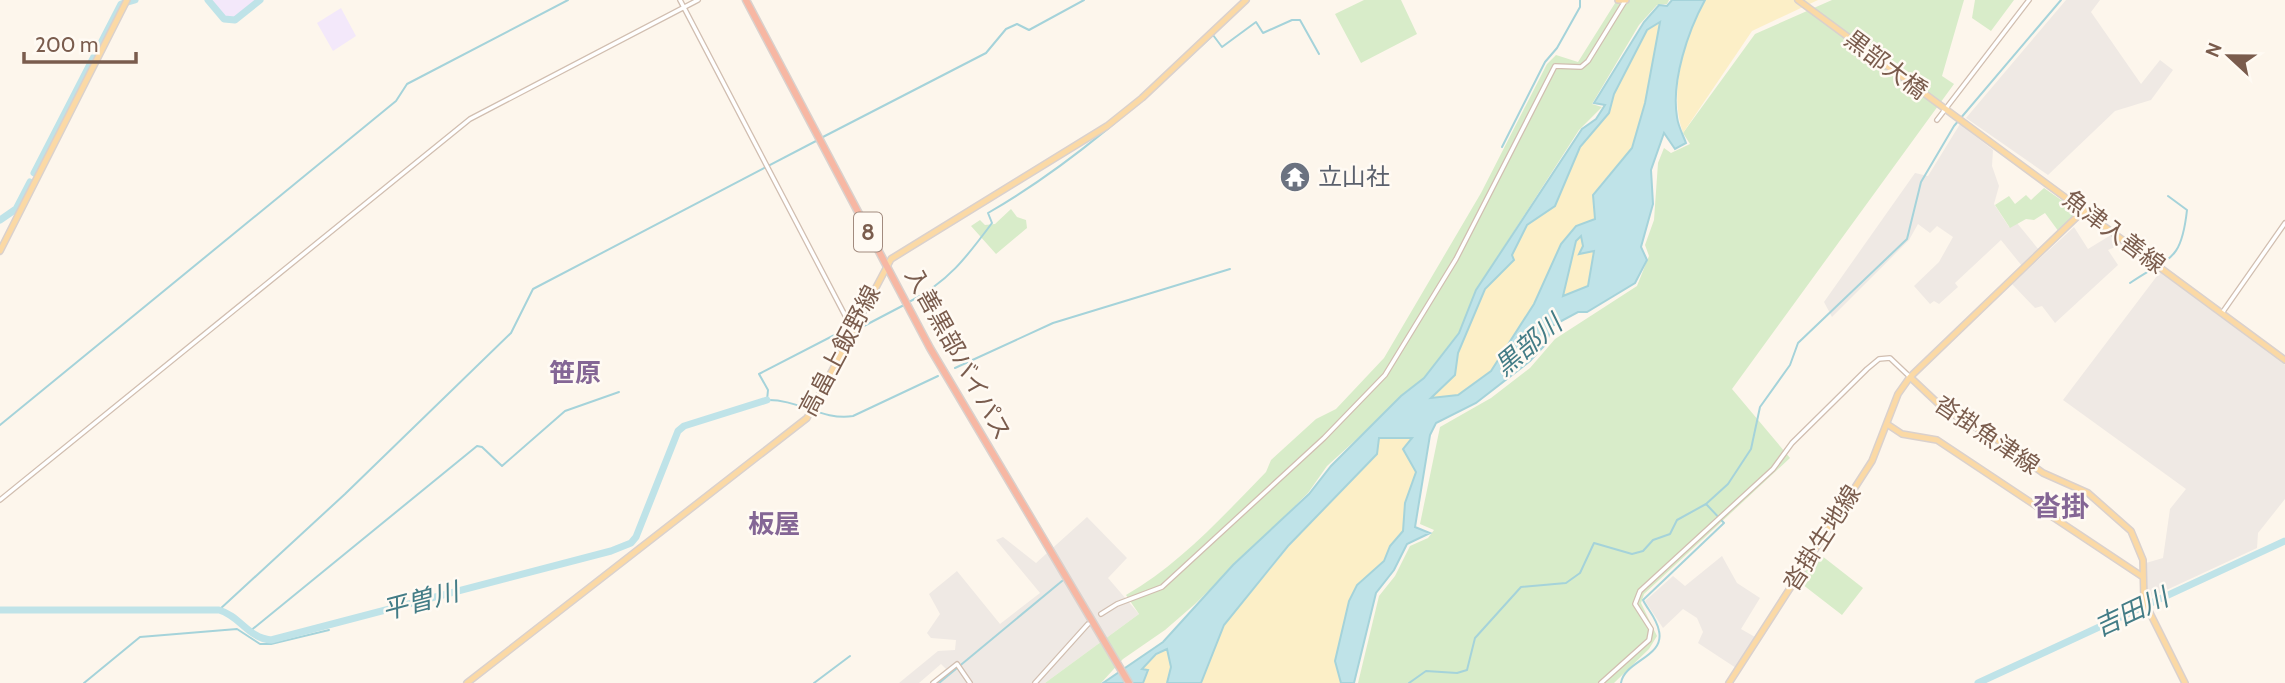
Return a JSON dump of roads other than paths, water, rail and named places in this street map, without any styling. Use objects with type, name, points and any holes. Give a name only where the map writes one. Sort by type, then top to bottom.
[{"type":"highway","name":"入善黒部バイパス","points":[[746,0],[886,266],[995,460],[1089,621],[1129,683]]},
{"type":"main road","points":[[0,251],[127,0]]},
{"type":"main road","name":"高畠上飯野線","points":[[467,683],[807,418],[886,266],[909,245],[1107,126],[1142,98],[1246,0]]},
{"type":"main road","points":[[1618,0],[1626,1]]},
{"type":"main road","name":"黒部大橋","points":[[1798,0],[1943,107]]},
{"type":"main road","name":"魚津入善線","points":[[1943,107],[2285,360]]},
{"type":"main road","name":"沓掛魚津線","points":[[1903,386],[2084,210]]},
{"type":"main road","name":"沓掛魚津線","points":[[1910,377],[1944,409],[1996,439],[2043,473],[2088,493],[2102,508],[2123,522],[2140,550],[2146,605],[2185,683]]},
{"type":"main road","name":"沓掛生地線","points":[[1729,683],[1872,461],[1903,386]]},
{"type":"main road","name":"沓掛魚津線","points":[[1887,424],[1902,434],[1937,440],[2143,577]]},
{"type":"street","points":[[680,0],[849,323],[856,326]]},
{"type":"street","points":[[0,500],[470,118],[698,0]]},
{"type":"street","points":[[1937,120],[1943,107],[2029,0]]},
{"type":"street","points":[[1101,614],[1117,604],[1162,587],[1324,438],[1385,375],[1456,259],[1555,66],[1581,67],[1588,61],[1626,1]]},
{"type":"street","points":[[2222,313],[2285,223]]},
{"type":"street","points":[[1601,683],[1649,640],[1651,629],[1634,604],[1640,591],[1773,469],[1792,443],[1879,359],[1890,358],[1910,377]]},
{"type":"street","points":[[1035,683],[1063,647],[1089,621]]},
{"type":"street","points":[[933,683],[957,664],[970,683]]},
{"type":"water","name":"黒部川","points":[[1672,0],[1705,0],[1687,41],[1676,88],[1678,120],[1686,143],[1675,149],[1664,133],[1651,170],[1653,204],[1641,247],[1647,260],[1635,283],[1587,312],[1578,312],[1552,326],[1546,344],[1530,361],[1476,403],[1436,423],[1430,435],[1415,527],[1430,533],[1407,544],[1394,570],[1376,593],[1354,683],[1341,683],[1335,661],[1349,601],[1357,585],[1384,561],[1390,546],[1403,531],[1405,503],[1416,472],[1403,449],[1412,438],[1379,438],[1377,454],[1288,546],[1224,625],[1201,683],[1167,683],[1171,667],[1167,649],[1156,654],[1142,669],[1148,670],[1143,683],[1103,683],[1163,642],[1233,565],[1309,494],[1331,466],[1401,396],[1424,378],[1459,333],[1476,290],[1582,129],[1596,119],[1605,105],[1594,103],[1644,22],[1659,5],[1667,6]],"holes":[[[1660,22],[1645,103],[1632,148],[1593,195],[1595,219],[1576,226],[1561,244],[1534,304],[1491,371],[1458,395],[1431,398],[1455,375],[1458,353],[1485,289],[1514,260],[1512,255],[1527,225],[1555,206],[1580,147],[1609,113],[1614,94],[1647,30]],[[1581,236],[1583,246],[1579,254],[1594,251],[1588,286],[1563,296],[1576,241]]]},
{"type":"waterway","points":[[34,173],[121,4],[135,0]]},
{"type":"waterway","points":[[208,0],[224,19],[235,20],[260,0]]},
{"type":"waterway","points":[[0,425],[396,101],[407,84],[568,0]]},
{"type":"waterway","points":[[821,138],[986,53],[1006,29],[1017,24],[1029,30],[1084,0]]},
{"type":"waterway","points":[[1502,147],[1545,62],[1557,48],[1580,7],[1580,0]]},
{"type":"waterway","points":[[1409,683],[1426,671],[1457,673],[1467,670],[1475,638],[1521,587],[1566,583],[1580,573],[1594,543],[1632,554],[1643,551],[1653,540],[1670,534],[1677,520],[1706,504],[1728,484],[1751,449],[1760,407],[1790,365],[1798,343],[1907,239],[1921,182],[1954,126],[2061,0]]},
{"type":"waterway","points":[[909,302],[935,286],[965,258],[992,223],[988,213],[1078,153],[1213,35],[1222,47],[1256,22],[1263,33],[1292,20],[1300,20],[1319,54]]},
{"type":"waterway","points":[[219,610],[345,494],[511,333],[533,289],[816,141]]},
{"type":"waterway","points":[[0,220],[16,209],[30,182]]},
{"type":"waterway","points":[[2130,283],[2164,262],[2177,250],[2187,210],[2168,196]]},
{"type":"waterway","points":[[955,368],[1053,323],[1230,269]]},
{"type":"waterway","name":"平曽川","points":[[904,305],[862,327],[848,328],[759,374],[768,390],[767,400],[831,415],[853,416],[938,376]]},
{"type":"waterway","points":[[249,632],[477,446],[482,447],[502,466],[565,411],[619,392]]},
{"type":"waterway","name":"平曽川","points":[[0,610],[219,610],[256,635],[271,640],[611,551],[631,543],[636,537],[678,431],[684,426],[767,400]]},
{"type":"waterway","points":[[1621,683],[1629,669],[1650,653],[1659,640],[1656,622],[1643,600],[1724,523],[1707,505]]},
{"type":"waterway","name":"吉田川","points":[[1978,683],[2285,541]]},
{"type":"waterway","points":[[939,683],[1062,581]]},
{"type":"waterway","points":[[84,683],[140,637],[237,629],[260,644],[271,644],[329,630]]},
{"type":"waterway","points":[[814,683],[850,656]]},
{"type":"place","name":"立山社","points":[[1295,177]]},
{"type":"district","name":"笹原","points":[[575,373]]},
{"type":"district","name":"沓掛","points":[[2061,506]]},
{"type":"district","name":"板屋","points":[[774,524]]}]
